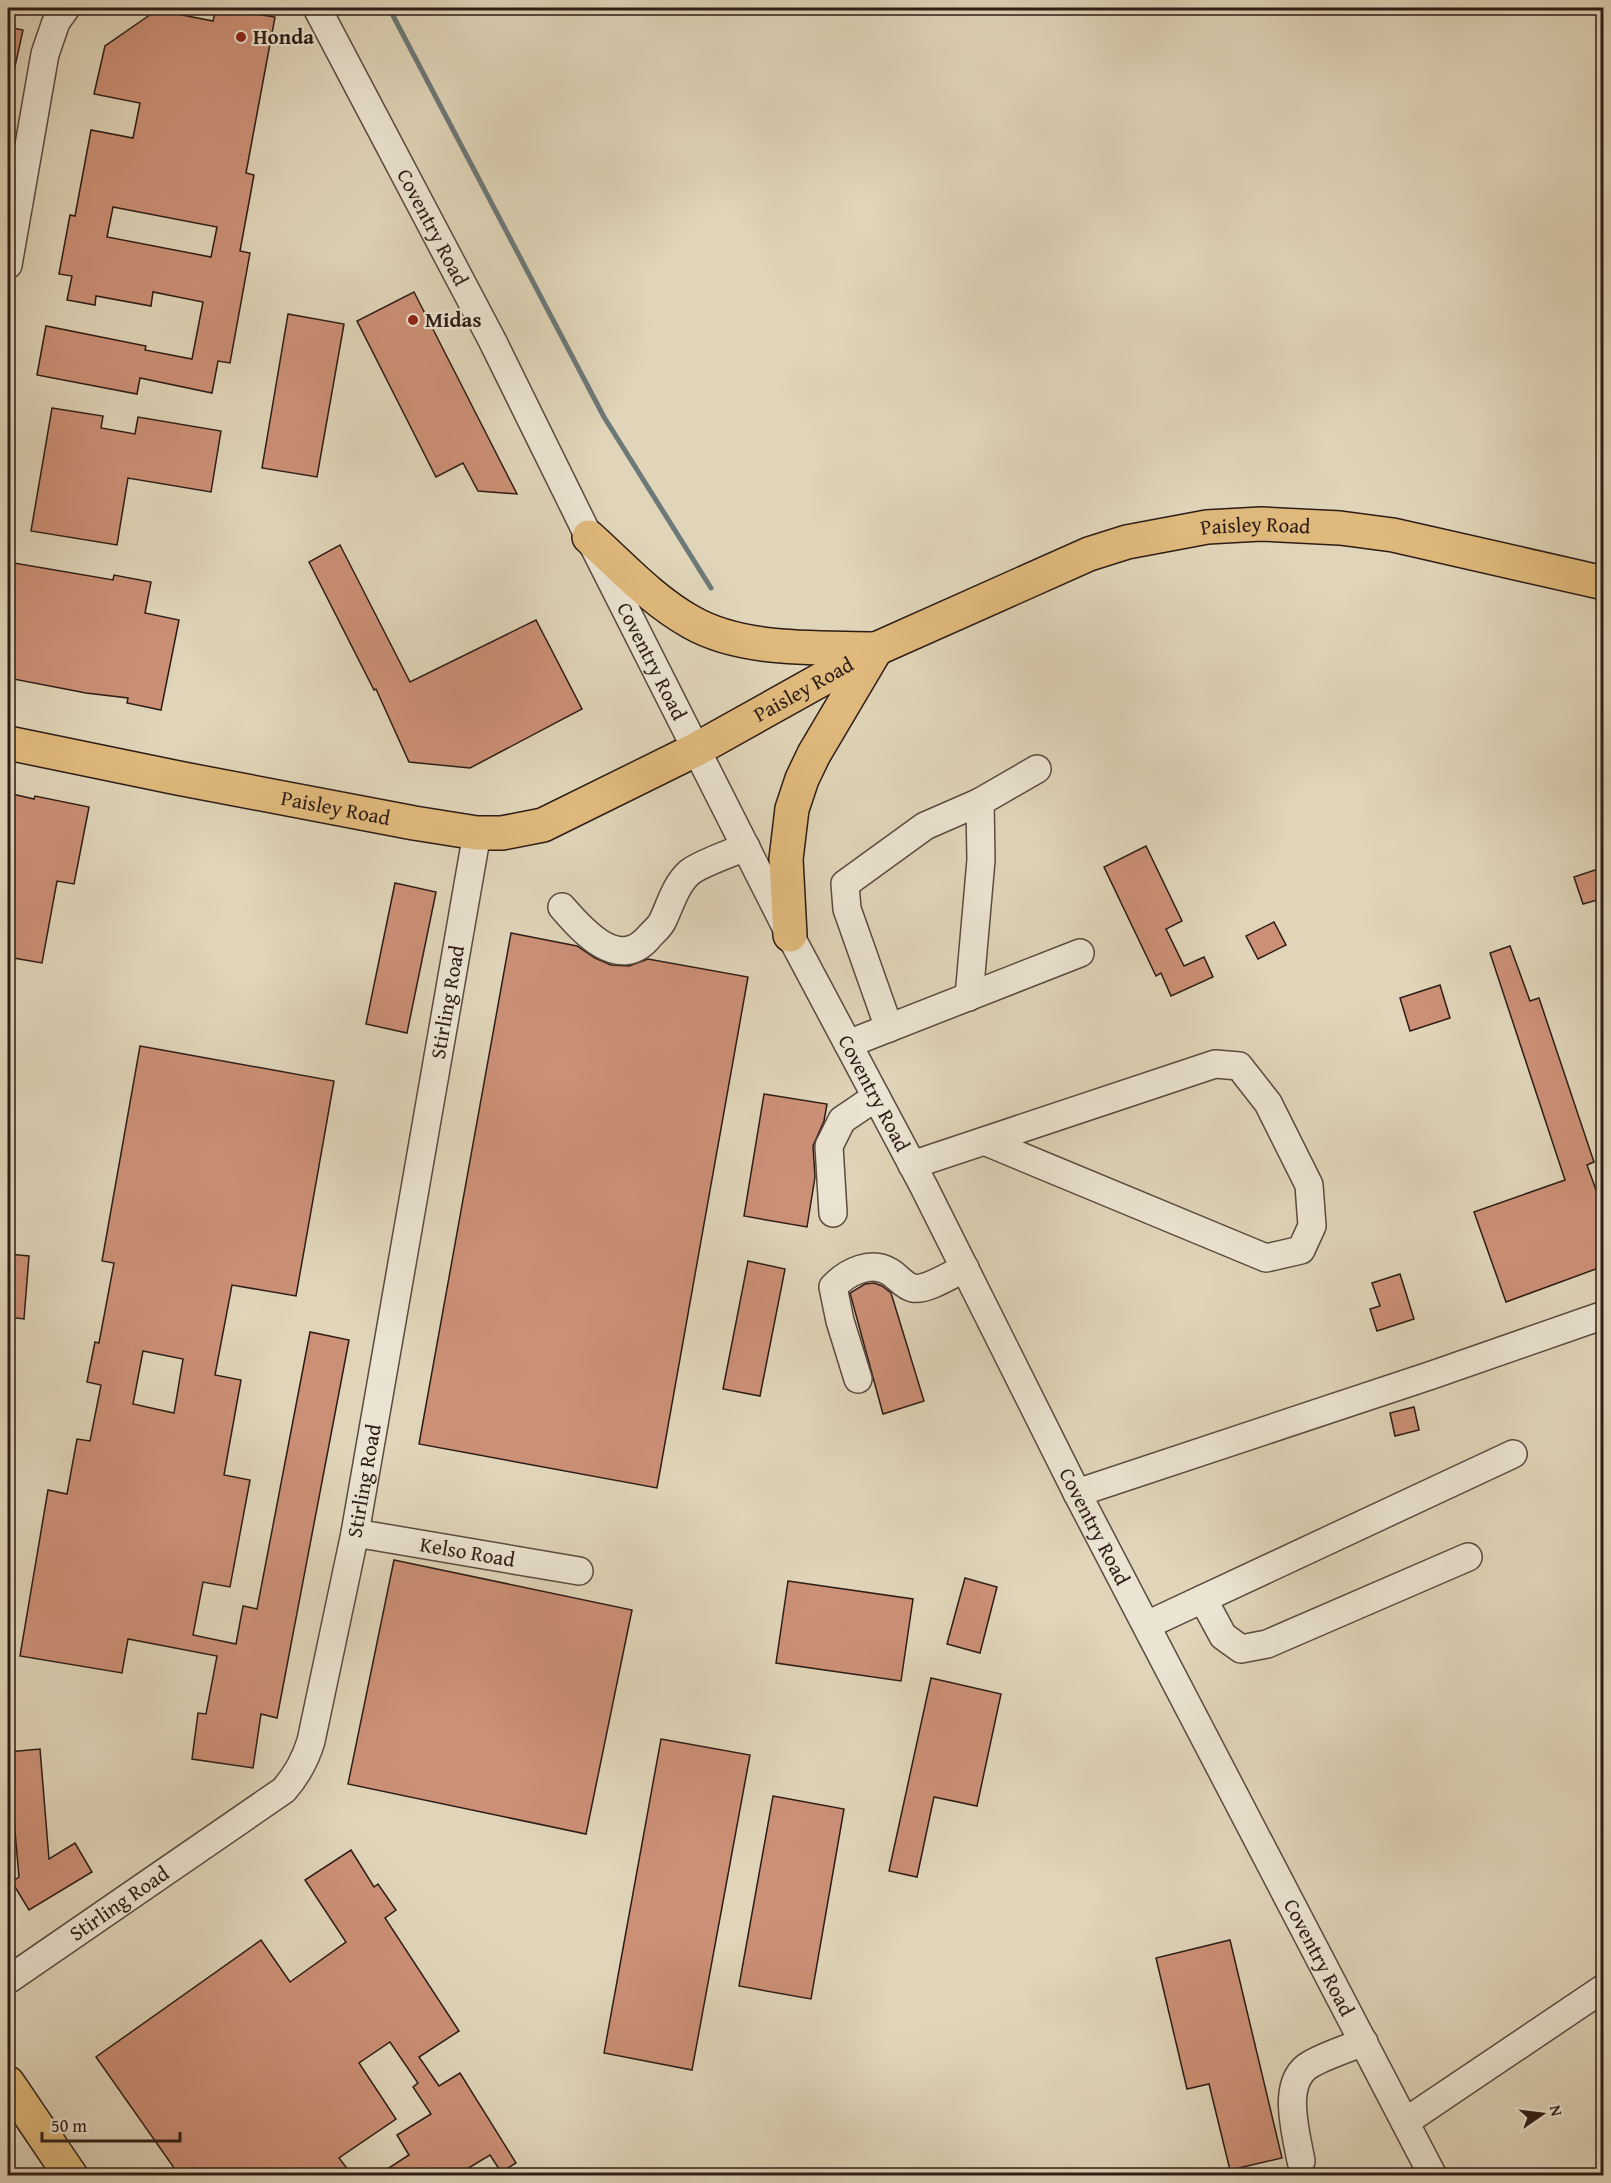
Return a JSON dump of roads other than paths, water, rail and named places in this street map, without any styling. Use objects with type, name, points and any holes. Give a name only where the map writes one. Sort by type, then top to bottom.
[{"type":"main road","name":"Paisley Road","points":[[8,743],[414,824],[477,833],[502,833],[543,825],[697,749],[876,649],[1089,554],[1127,542],[1208,527],[1261,524],[1340,528],[1393,536],[1604,583]]},
{"type":"main road","points":[[589,537],[664,604],[692,623],[719,634],[758,644],[876,649],[814,754],[802,779],[792,809],[786,859],[790,935]]},
{"type":"main road","points":[[8,2084],[71,2175]]},
{"type":"street","points":[[8,265],[45,54],[56,22],[66,8]]},
{"type":"street","name":"Coventry Road","points":[[317,8],[492,340],[790,935],[965,1268],[1077,1493],[1433,2175]]},
{"type":"street","points":[[889,1028],[847,909],[845,884],[925,826],[980,802],[1037,769]]},
{"type":"street","points":[[969,997],[981,860],[980,802]]},
{"type":"street","name":"Stirling Road","points":[[8,1980],[284,1790],[305,1759],[311,1741],[354,1533],[477,833]]},
{"type":"street","points":[[562,907],[584,932],[604,946],[616,950],[636,948],[645,942],[662,923],[675,891],[691,871],[746,847]]},
{"type":"street","points":[[848,1044],[1080,952]]},
{"type":"street","points":[[912,1165],[984,1141],[1215,1064],[1239,1066],[1268,1103],[1309,1185],[1312,1226],[1301,1250],[1266,1258],[984,1141]]},
{"type":"street","points":[[833,1213],[829,1146],[842,1120],[876,1097]]},
{"type":"street","points":[[858,1379],[840,1321],[833,1287],[842,1277],[861,1269],[878,1266],[914,1288],[924,1287],[965,1268]]},
{"type":"street","points":[[1077,1493],[1421,1379],[1604,1315]]},
{"type":"street","points":[[1147,1626],[1513,1454]]},
{"type":"street","name":"Kelso Road","points":[[354,1533],[579,1571]]},
{"type":"street","points":[[1203,1599],[1224,1636],[1241,1649],[1268,1644],[1468,1557]]},
{"type":"street","points":[[1405,2122],[1604,1988]]},
{"type":"street","points":[[1300,2161],[1291,2102],[1298,2075],[1310,2065],[1364,2042]]},
{"type":"waterway","points":[[389,8],[604,417],[711,588]]},
{"type":"place","name":"Honda","points":[[241,37]]},
{"type":"place","name":"Midas","points":[[413,320]]}]
